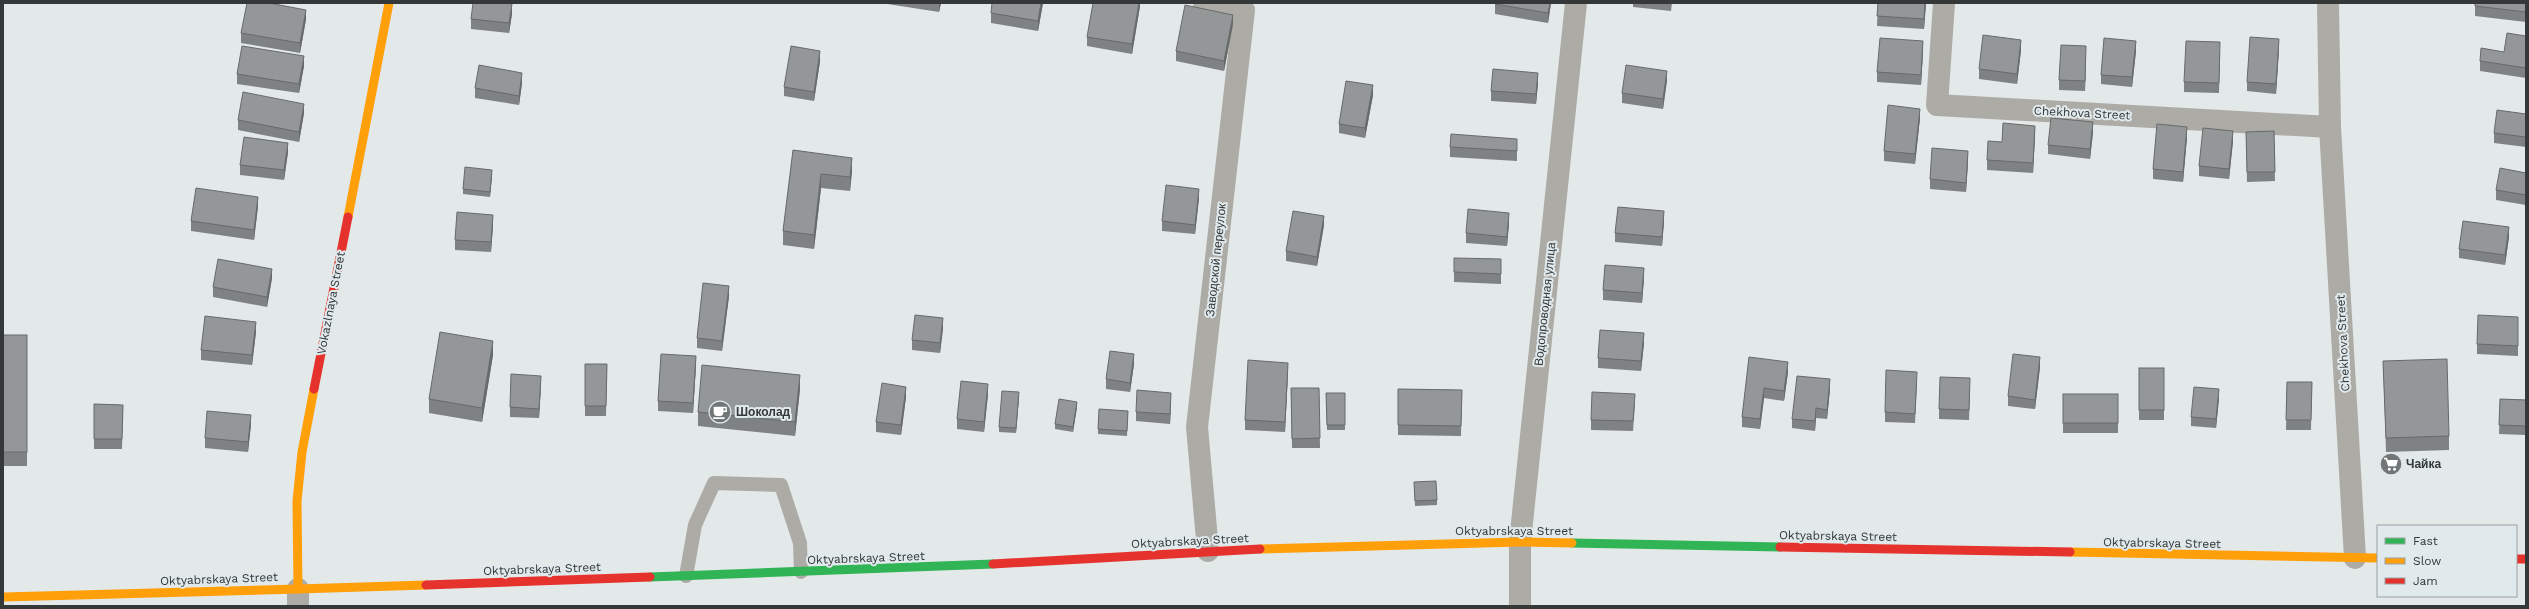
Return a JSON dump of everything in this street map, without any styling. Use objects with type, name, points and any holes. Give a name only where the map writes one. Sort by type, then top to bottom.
[{"type":"main road","name":"Vokazlnaya Street","points":[[298,597],[297,501],[302,452],[389,3]]},
{"type":"main road","name":"Oktyabrskaya Street","points":[[3,597],[298,597],[686,576],[953,567],[1208,551],[1520,542],[2377,558]]},
{"type":"street","name":"Заводской переулок","points":[[1204,3],[1244,10],[1197,427],[1208,551]]},
{"type":"street","name":"Водопроводная улица","points":[[1520,606],[1520,542],[1576,3]]},
{"type":"street","name":"Chekhova Street","points":[[1944,3],[1937,105],[2330,127]]},
{"type":"street","name":"Chekhova Street","points":[[2328,3],[2330,127],[2355,558]]},
{"type":"lane","points":[[686,576],[695,525],[714,484],[781,485],[800,543],[801,572]]},
{"type":"building","points":[[247,3],[269,3],[306,10],[300,43],[241,33]]},
{"type":"building","points":[[473,3],[512,4],[509,23],[471,19]]},
{"type":"building","points":[[992,3],[1041,3],[1038,21],[991,13]]},
{"type":"building","points":[[1093,3],[1139,3],[1132,44],[1087,37]]},
{"type":"building","points":[[1495,3],[1550,3],[1548,13]]},
{"type":"building","points":[[1878,3],[1925,3],[1924,19],[1877,16]]},
{"type":"building","points":[[2475,3],[2526,3],[2526,12],[2475,6]]},
{"type":"building","points":[[1185,5],[1233,15],[1224,61],[1176,51]]},
{"type":"building","points":[[2507,33],[2526,36],[2526,68],[2480,61],[2481,48],[2504,52]]},
{"type":"building","points":[[1983,35],[2021,40],[2017,74],[1979,69]]},
{"type":"building","points":[[2250,37],[2279,39],[2276,84],[2247,82]]},
{"type":"building","points":[[1880,38],[1923,41],[1921,75],[1877,72]]},
{"type":"building","points":[[2104,38],[2136,41],[2132,77],[2101,75]]},
{"type":"building","points":[[2186,41],[2220,42],[2219,83],[2184,82]]},
{"type":"building","points":[[2061,45],[2086,46],[2085,81],[2059,80]]},
{"type":"building","points":[[242,46],[304,56],[299,84],[237,74]]},
{"type":"building","points":[[791,46],[820,51],[814,92],[784,87]]},
{"type":"building","points":[[479,65],[522,73],[519,96],[475,88]]},
{"type":"building","points":[[1626,65],[1667,71],[1663,99],[1622,93]]},
{"type":"building","points":[[1493,69],[1538,73],[1536,94],[1491,91]]},
{"type":"building","points":[[1346,81],[1373,85],[1365,128],[1339,124]]},
{"type":"building","points":[[243,92],[304,104],[299,132],[238,120]]},
{"type":"building","points":[[1888,105],[1920,109],[1915,154],[1884,151]]},
{"type":"building","points":[[2497,110],[2526,114],[2526,137],[2494,133]]},
{"type":"building","points":[[2051,118],[2093,122],[2090,149],[2048,145]]},
{"type":"building","points":[[2003,123],[2035,126],[2033,163],[1987,160],[1988,141],[2002,142]]},
{"type":"building","points":[[2157,124],[2187,127],[2183,172],[2153,169]]},
{"type":"building","points":[[2203,128],[2233,131],[2229,169],[2199,166]]},
{"type":"building","points":[[2274,131],[2275,172],[2247,172],[2246,132]]},
{"type":"building","points":[[1451,134],[1517,139],[1517,151],[1450,147]]},
{"type":"building","points":[[244,137],[288,143],[284,170],[240,165]]},
{"type":"building","points":[[1932,148],[1968,151],[1966,183],[1930,179]]},
{"type":"building","points":[[793,150],[852,158],[850,177],[821,174],[814,235],[783,231]]},
{"type":"building","points":[[465,167],[492,170],[490,192],[463,189]]},
{"type":"building","points":[[2500,168],[2526,173],[2526,195],[2496,190]]},
{"type":"building","points":[[1166,185],[1199,189],[1195,225],[1162,221]]},
{"type":"building","points":[[196,188],[258,197],[254,230],[191,221]]},
{"type":"building","points":[[1618,207],[1664,211],[1662,237],[1615,233]]},
{"type":"building","points":[[1468,209],[1509,213],[1507,237],[1466,233]]},
{"type":"building","points":[[1293,211],[1324,216],[1317,257],[1286,251]]},
{"type":"building","points":[[457,212],[493,215],[491,242],[455,240]]},
{"type":"building","points":[[2463,221],[2509,227],[2505,255],[2459,249]]},
{"type":"building","points":[[1454,258],[1501,259],[1501,274],[1454,272]]},
{"type":"building","points":[[218,259],[272,269],[267,297],[213,287]]},
{"type":"building","points":[[1605,265],[1644,268],[1642,293],[1603,290]]},
{"type":"building","points":[[703,283],[729,286],[722,341],[697,338]]},
{"type":"building","points":[[915,315],[943,318],[940,343],[912,340]]},
{"type":"building","points":[[2478,315],[2518,317],[2518,346],[2477,344]]},
{"type":"building","points":[[205,316],[256,322],[252,355],[201,350]]},
{"type":"building","points":[[1600,330],[1644,333],[1641,361],[1598,358]]},
{"type":"building","points":[[440,332],[493,341],[482,408],[429,399]]},
{"type":"building","points":[[3,335],[27,335],[27,452],[3,452]]},
{"type":"building","points":[[1110,351],[1134,354],[1130,383],[1106,379]]},
{"type":"building","points":[[661,354],[696,356],[693,403],[658,401]]},
{"type":"building","points":[[2013,354],[2040,357],[2035,400],[2008,396]]},
{"type":"building","points":[[1749,357],[1788,362],[1784,391],[1764,388],[1760,419],[1742,417]]},
{"type":"building","points":[[2447,359],[2449,436],[2386,438],[2383,361]]},
{"type":"building","points":[[1248,360],[1288,363],[1285,422],[1245,420]]},
{"type":"building","points":[[585,364],[607,364],[606,406],[585,406]]},
{"type":"building","points":[[702,365],[800,375],[795,422],[698,412]]},
{"type":"building","points":[[2139,368],[2164,368],[2164,410],[2139,410]]},
{"type":"building","points":[[1886,370],[1917,372],[1915,414],[1885,412]]},
{"type":"building","points":[[511,374],[541,376],[539,409],[510,407]]},
{"type":"building","points":[[1797,376],[1830,379],[1827,410],[1816,408],[1815,421],[1792,419]]},
{"type":"building","points":[[1940,377],[1970,378],[1969,410],[1939,409]]},
{"type":"building","points":[[961,381],[988,384],[984,422],[957,419]]},
{"type":"building","points":[[2287,382],[2312,382],[2311,420],[2286,420]]},
{"type":"building","points":[[882,383],[906,387],[901,425],[876,422]]},
{"type":"building","points":[[2194,387],[2219,389],[2216,419],[2191,417]]},
{"type":"building","points":[[1291,388],[1319,388],[1320,438],[1292,439]]},
{"type":"building","points":[[1398,389],[1462,390],[1461,426],[1398,425]]},
{"type":"building","points":[[1137,390],[1171,393],[1170,414],[1136,412]]},
{"type":"building","points":[[1002,391],[1019,392],[1016,428],[999,427]]},
{"type":"building","points":[[1592,392],[1635,394],[1633,421],[1591,420]]},
{"type":"building","points":[[1326,393],[1345,393],[1345,425],[1327,425]]},
{"type":"building","points":[[2063,394],[2118,394],[2118,423],[2063,423]]},
{"type":"building","points":[[1059,399],[1077,402],[1073,427],[1055,424]]},
{"type":"building","points":[[2500,399],[2526,400],[2526,426],[2499,425]]},
{"type":"building","points":[[94,404],[123,405],[122,439],[94,439]]},
{"type":"building","points":[[1099,409],[1128,411],[1127,431],[1098,429]]},
{"type":"building","points":[[207,411],[251,415],[248,442],[205,438]]},
{"type":"building","points":[[1436,481],[1437,500],[1415,501],[1414,482]]},
{"type":"traffic: fast","points":[[1572,543],[1780,547]]},
{"type":"traffic: fast","points":[[650,577],[993,564]]},
{"type":"traffic: slow","points":[[348,217],[389,3]]},
{"type":"traffic: slow","points":[[314,389],[302,452],[297,501],[298,589],[426,585]]},
{"type":"traffic: slow","points":[[1260,549],[1520,542],[1572,543]]},
{"type":"traffic: slow","points":[[2070,552],[2377,558]]},
{"type":"traffic: slow","points":[[3,597],[298,589]]},
{"type":"traffic: jam","points":[[314,389],[348,217]]},
{"type":"traffic: jam","points":[[1780,547],[2070,552]]},
{"type":"traffic: jam","points":[[993,564],[1260,549]]},
{"type":"traffic: jam","points":[[2517,559],[2526,559]]},
{"type":"traffic: jam","points":[[426,585],[650,577]]},
{"type":"place","name":"Шоколад","points":[[720,412]]},
{"type":"place","name":"Чайка","points":[[2391,464]]}]
